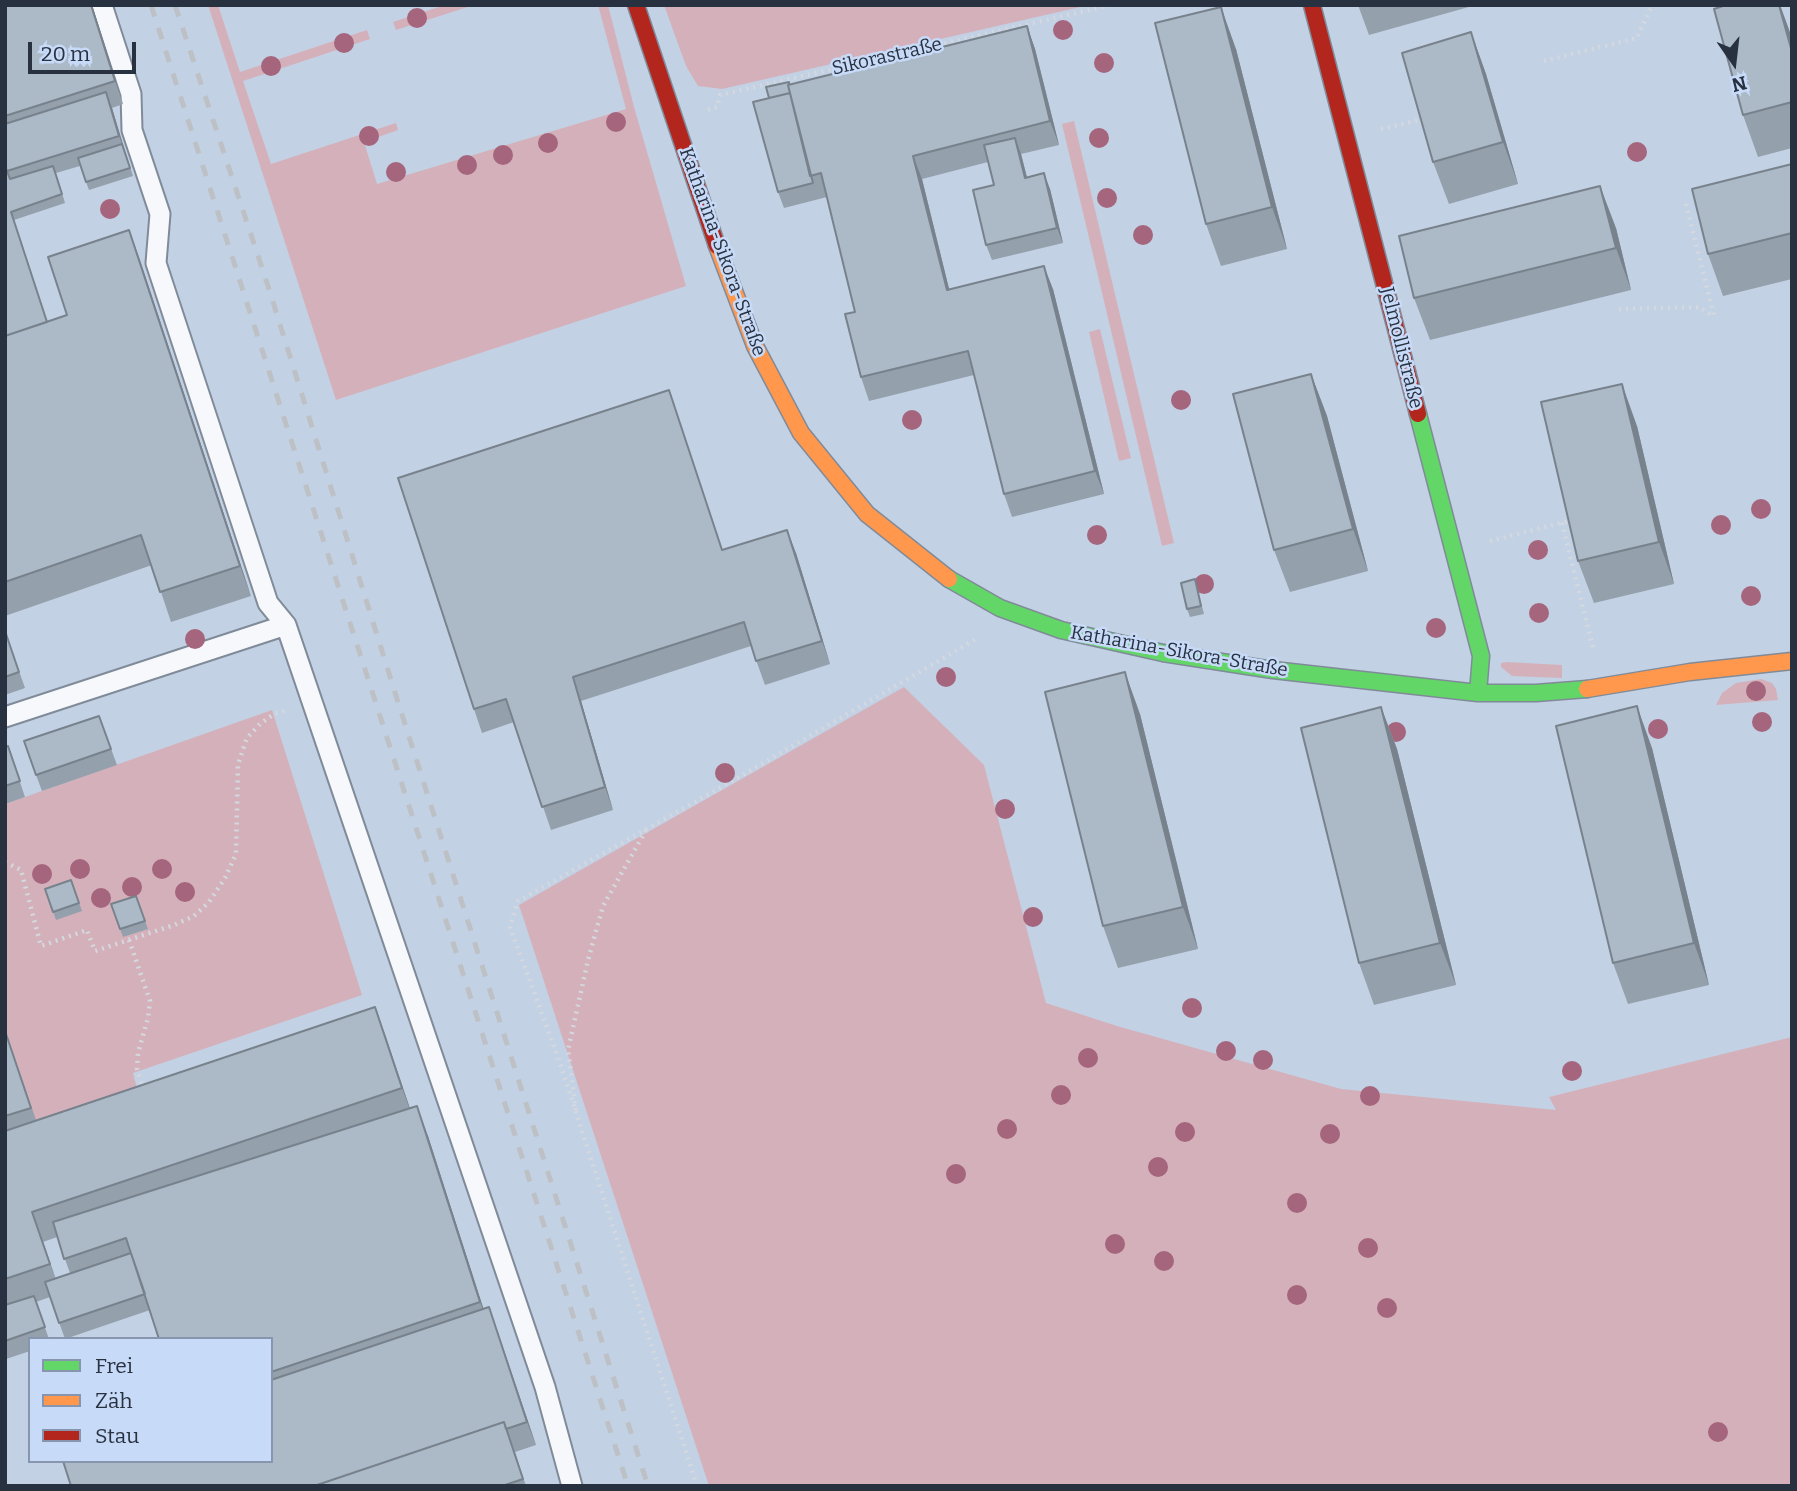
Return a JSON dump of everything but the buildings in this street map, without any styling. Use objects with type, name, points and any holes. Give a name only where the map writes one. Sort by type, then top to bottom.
[{"type":"street","name":"Katharina-Sikora-Straße","points":[[635,5],[723,264],[755,346],[801,433],[867,514],[941,575],[1000,608],[1061,630],[1175,655],[1384,684],[1478,693],[1536,693],[1602,688],[1689,672],[1792,661]]},
{"type":"street","name":"Jelmollistraße","points":[[1312,5],[1481,656],[1478,693]]},
{"type":"lane","points":[[102,5],[131,94],[132,130],[160,214],[156,263],[268,603],[286,625],[545,1387],[572,1486]]},
{"type":"lane","points":[[5,717],[286,625]]},
{"type":"path","name":"Sikorastraße","points":[[674,121],[717,107],[720,95],[1111,5]]},
{"type":"path","points":[[1544,61],[1637,38],[1651,5]]},
{"type":"path","points":[[1619,309],[1699,307],[1714,316],[1686,204]]},
{"type":"path","points":[[1453,549],[1574,520]]},
{"type":"path","points":[[1562,523],[1596,660]]},
{"type":"path","points":[[697,1486],[559,1060],[510,927],[519,901],[986,633],[1000,608]]},
{"type":"path","points":[[5,862],[20,870],[41,946],[87,930],[95,951],[194,916],[209,902],[225,878],[236,854],[239,823],[236,790],[238,764],[247,738],[274,714],[311,702]]},
{"type":"path","points":[[578,1124],[568,1050],[581,989],[603,906],[646,830]]},
{"type":"path","points":[[129,940],[149,1001],[137,1069],[144,1090]]},
{"type":"shaded area","points":[[208,5],[218,5],[240,72],[367,30],[370,39],[243,81],[271,164],[396,123],[398,130],[364,142],[377,184],[626,109],[598,5],[608,5],[634,107],[686,286],[336,400]]},
{"type":"shaded area","points":[[445,5],[474,5],[396,30],[393,22]]},
{"type":"shaded area","points":[[664,5],[1089,5],[722,89],[698,86],[686,66]]},
{"type":"shaded area","points":[[1074,121],[1174,543],[1162,546],[1062,124]]},
{"type":"shaded area","points":[[1100,329],[1131,458],[1119,461],[1089,332]]},
{"type":"shaded area","points":[[1501,663],[1562,665],[1562,678],[1512,676],[1501,667]]},
{"type":"shaded area","points":[[1761,679],[1772,683],[1778,700],[1716,705],[1722,693],[1736,683]]},
{"type":"shaded area","points":[[904,687],[984,765],[1046,1003],[1117,1026],[1341,1089],[1556,1110],[1549,1097],[1792,1037],[1792,1486],[709,1486],[519,905]]},
{"type":"shaded area","points":[[272,710],[362,995],[133,1073],[137,1089],[39,1131],[5,1029],[5,804]]},
{"type":"railway","points":[[151,5],[628,1486]]},
{"type":"railway","points":[[175,5],[268,286],[648,1486]]},
{"type":"traffic: fast","points":[[1418,414],[1481,656],[1478,693]]},
{"type":"traffic: fast","points":[[949,579],[1000,608],[1061,630],[1163,653],[1273,670],[1478,693],[1536,693],[1587,689]]},
{"type":"traffic: slow","points":[[717,246],[755,346],[801,433],[867,514],[949,579]]},
{"type":"traffic: slow","points":[[1587,689],[1690,672],[1792,661]]},
{"type":"traffic: jam","points":[[636,5],[717,246]]},
{"type":"traffic: jam","points":[[1312,5],[1418,414]]}]
